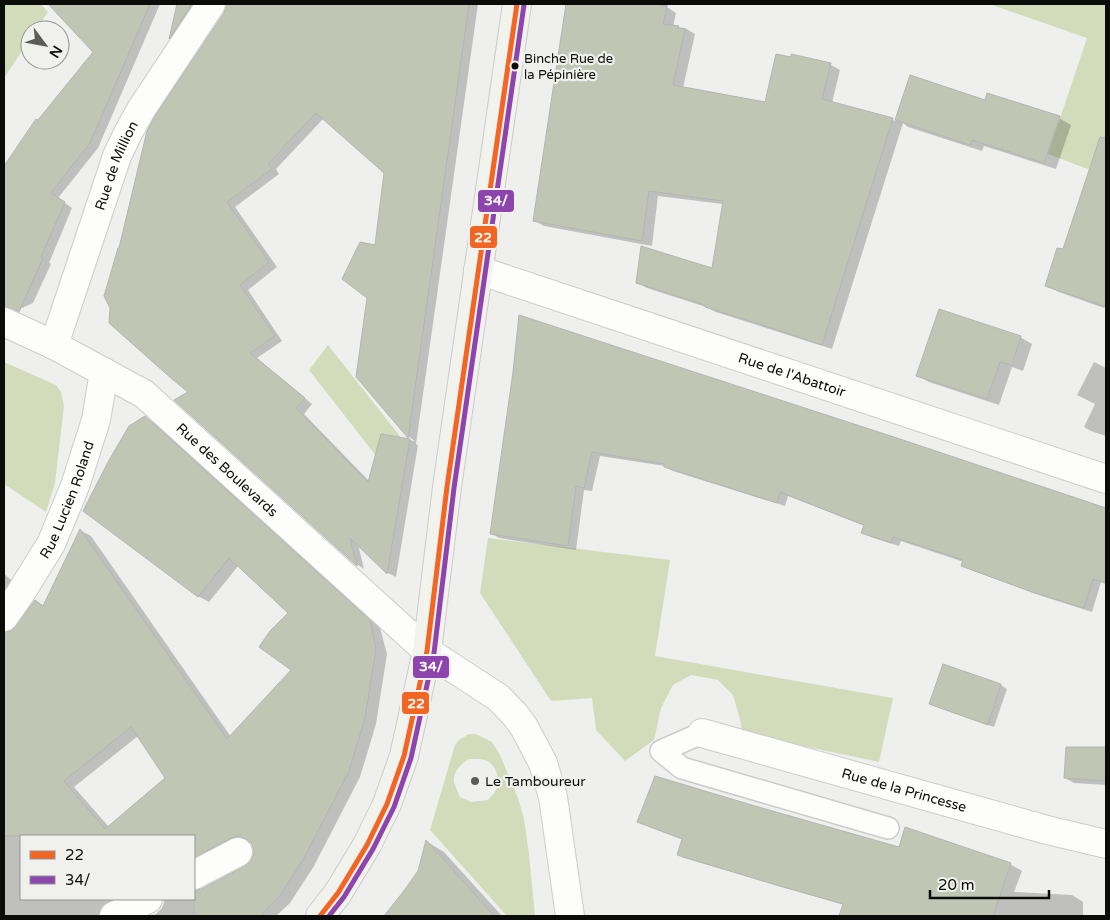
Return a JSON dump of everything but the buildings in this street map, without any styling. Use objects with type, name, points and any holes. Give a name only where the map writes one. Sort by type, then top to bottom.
[{"type":"main road","points":[[320,916],[338,894],[367,845],[387,804],[404,756],[427,651],[447,487],[517,4]]},
{"type":"street","name":"Rue de Million","points":[[54,345],[117,156],[142,108],[211,4]]},
{"type":"street","name":"Rue de l'Abattoir","points":[[478,270],[1106,479]]},
{"type":"street","name":"Rue des Boulevards","points":[[4,322],[54,345],[144,394],[427,651],[499,698],[515,715],[543,762],[553,797],[570,916]]},
{"type":"street","name":"Rue Lucien Roland","points":[[4,616],[51,544],[75,486],[96,420],[104,372]]},
{"type":"street","name":"Rue de la Princesse","points":[[702,734],[1047,830],[1106,844]]},
{"type":"street","points":[[195,874],[238,852]]},
{"type":"street","points":[[114,916],[146,900]]},
{"type":"lane","points":[[702,734],[661,751],[682,768],[888,828]]},
{"type":"green space","points":[[4,4],[41,4],[48,12],[43,20],[20,20],[20,54],[4,78]]},
{"type":"green space","points":[[989,4],[1106,4],[1106,176],[1048,154],[1087,38]]},
{"type":"green space","points":[[328,345],[407,445],[402,489],[309,370]]},
{"type":"green space","points":[[4,362],[56,385],[61,392],[64,406],[55,483],[46,512],[4,484]]},
{"type":"green space","points":[[488,538],[670,560],[655,656],[893,698],[879,762],[742,733],[733,695],[718,680],[691,675],[673,685],[661,708],[654,740],[625,761],[596,730],[592,698],[551,701],[480,593]]},
{"type":"green space","points":[[469,734],[476,734],[492,742],[500,755],[518,798],[524,819],[535,916],[507,916],[430,830],[455,745]],"holes":[[[469,759],[487,761],[494,767],[497,773],[498,784],[495,792],[488,800],[471,802],[460,797],[454,778],[458,768]]]},
{"type":"transit line","name":"22","points":[[320,916],[338,893],[367,845],[387,804],[404,756],[427,651],[447,487],[517,4]]},
{"type":"transit line","name":"34/","points":[[329,916],[344,897],[373,849],[394,807],[411,758],[434,653],[454,488],[524,5]]},
{"type":"place","name":"Binche Rue de la Pépinière","points":[[515,66]]},
{"type":"place","name":"Le Tamboureur","points":[[475,781]]}]
